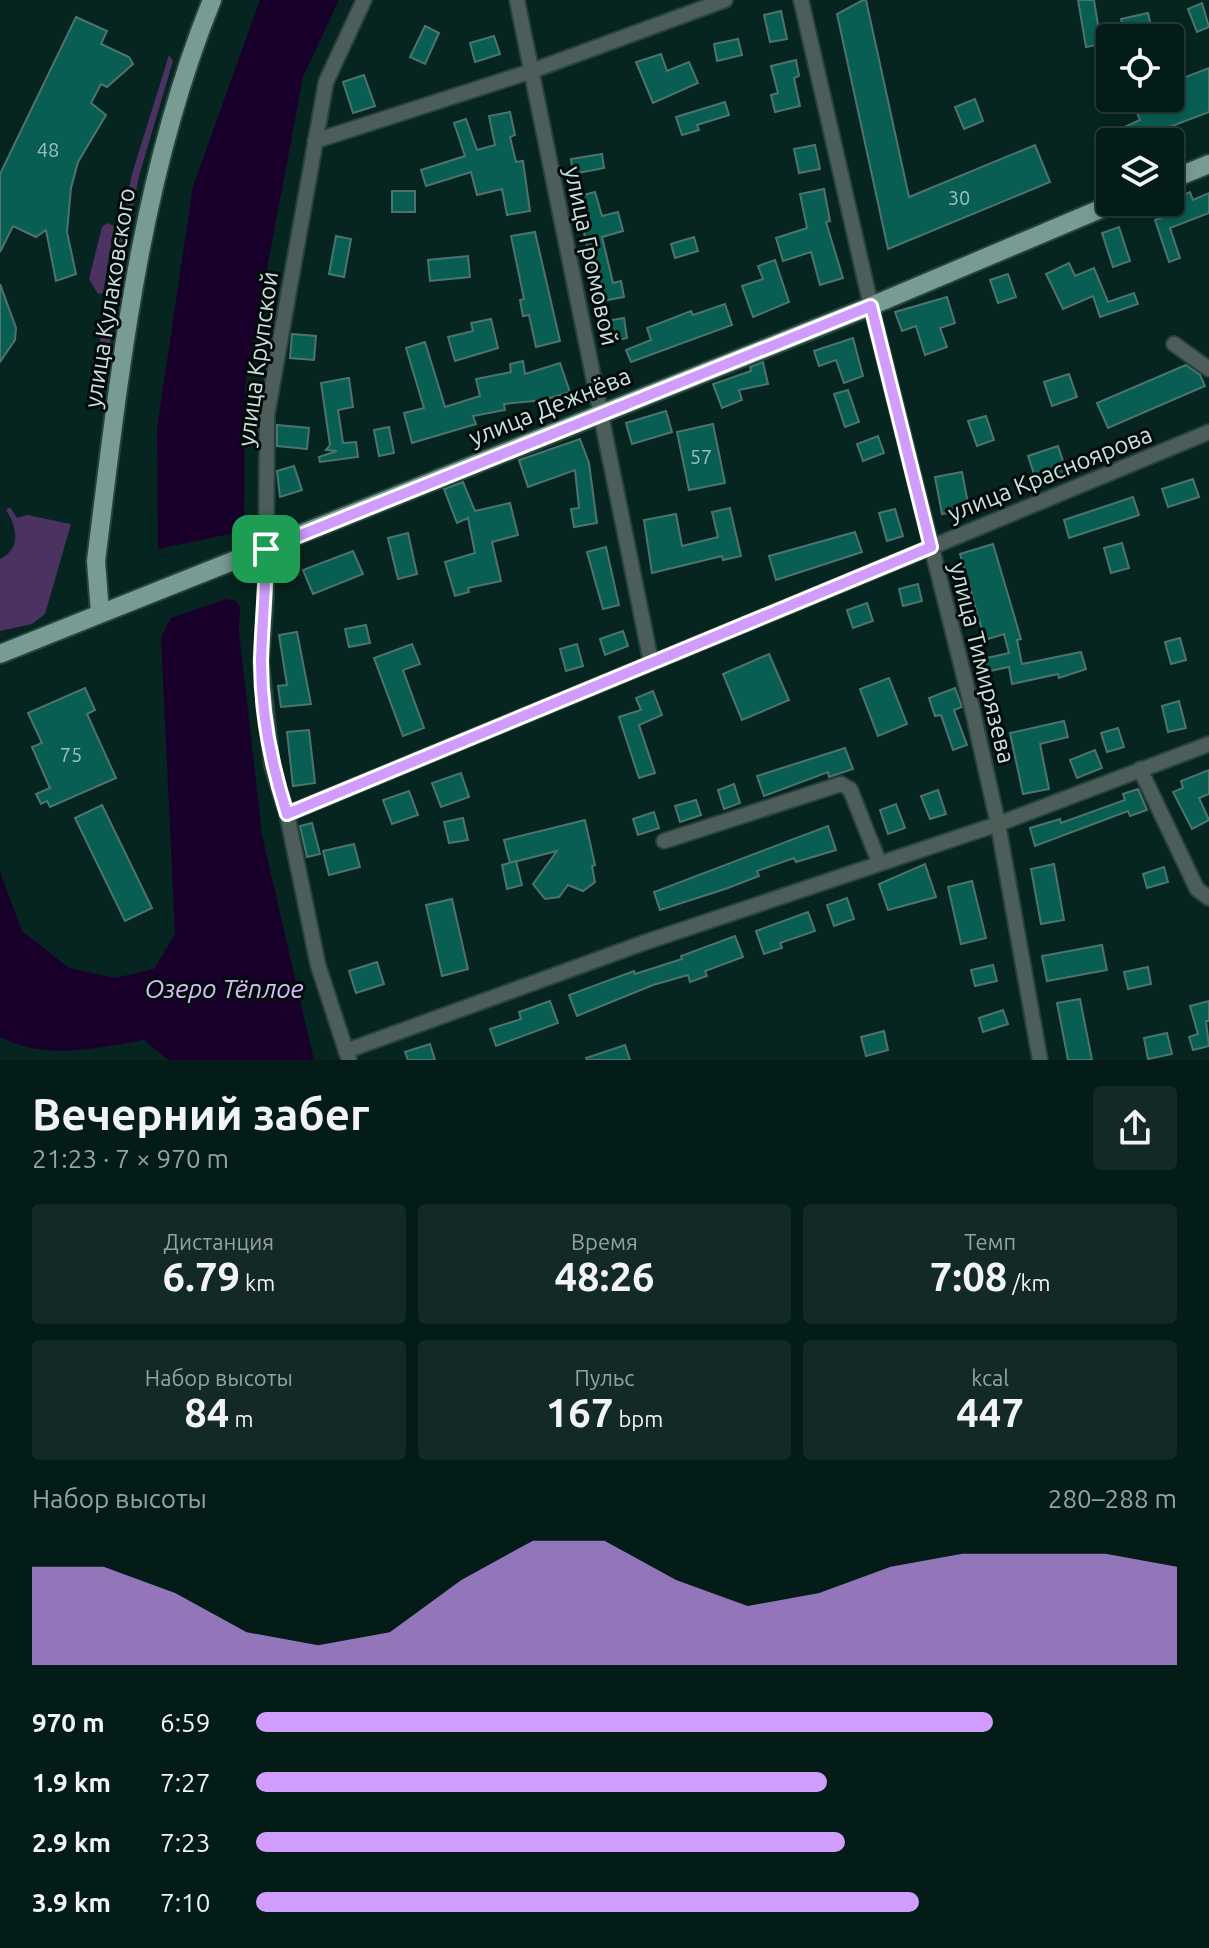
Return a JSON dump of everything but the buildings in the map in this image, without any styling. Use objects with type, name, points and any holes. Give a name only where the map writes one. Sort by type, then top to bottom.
[{"type":"main road","name":"улица Кулаковского","points":[[100,613],[96,561],[141,239],[171,113],[212,0]]},
{"type":"main road","points":[[1184,174],[1209,164]]},
{"type":"main road","name":"улица Дежнёва","points":[[0,654],[871,306],[1096,211]]},
{"type":"street","name":"улица Крупской","points":[[347,1056],[318,965],[287,814],[272,766],[261,662],[267,415],[326,82],[364,0]]},
{"type":"street","name":"улица Громовой","points":[[517,0],[529,72],[651,662]]},
{"type":"street","points":[[315,141],[529,72],[725,0]]},
{"type":"street","name":"улица Тимирязева","points":[[801,0],[871,306],[998,824],[1040,1060]]},
{"type":"street","points":[[1174,344],[1209,369]]},
{"type":"street","name":"улица Красноярова","points":[[287,814],[1209,432]]},
{"type":"street","points":[[347,1056],[879,862],[998,824],[1209,744]]},
{"type":"street","points":[[1140,769],[1197,889],[1209,898]]},
{"type":"street","points":[[664,841],[841,784],[850,789],[879,862]]},
{"type":"shaded area","points":[[169,55],[173,61],[139,176],[117,289],[109,291],[132,174]]},
{"type":"shaded area","points":[[107,223],[114,226],[103,293],[98,294],[89,279],[102,227]]},
{"type":"shaded area","points":[[105,306],[115,311],[104,386],[93,387]]},
{"type":"shaded area","points":[[10,507],[17,518],[27,515],[71,524],[45,614],[32,624],[0,631],[0,559],[12,549],[15,537],[13,523],[6,510]]},
{"type":"water","points":[[260,0],[339,0],[303,77],[245,386],[244,531],[158,549],[157,428],[193,186]]},
{"type":"water","name":"Озеро Тёплое","points":[[226,599],[237,601],[240,608],[239,632],[262,835],[314,1060],[168,1060],[144,1040],[88,1049],[52,1050],[17,1044],[0,1037],[0,872],[22,931],[69,968],[115,978],[154,969],[175,934],[161,637],[171,618]]},
{"type":"route","points":[[871,306],[931,547],[287,814],[272,766],[264,713],[261,662],[266,549],[871,306]]}]
